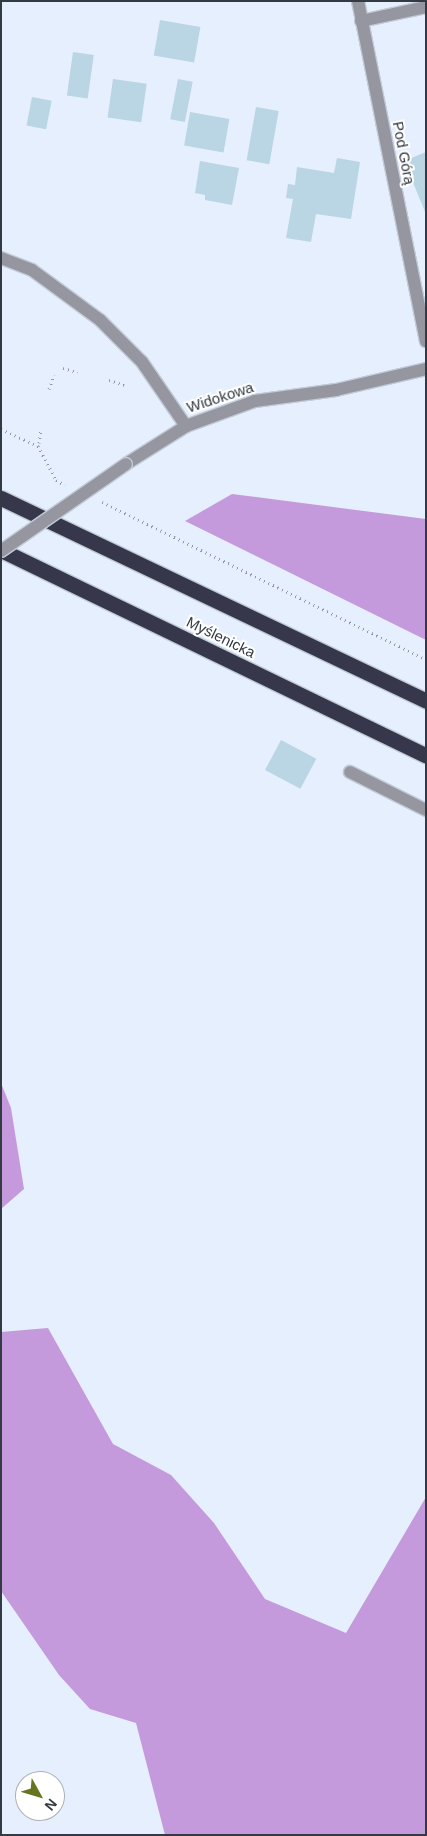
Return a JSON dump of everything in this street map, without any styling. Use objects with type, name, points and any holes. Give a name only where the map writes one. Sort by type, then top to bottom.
[{"type":"highway","name":"Myślenicka","points":[[1,498],[426,701]]},
{"type":"highway","name":"Myślenicka","points":[[1,551],[426,755]]},
{"type":"street","name":"Pod Górą","points":[[358,1],[426,341]]},
{"type":"street","points":[[361,22],[426,7]]},
{"type":"street","name":"Widokowa","points":[[1,258],[32,270],[100,320],[147,368],[186,426],[255,401],[336,390],[426,369]]},
{"type":"street","points":[[1,551],[126,464],[186,426]]},
{"type":"street","points":[[350,772],[426,810]]},
{"type":"path","points":[[63,368],[77,372]]},
{"type":"path","points":[[49,389],[54,375]]},
{"type":"path","points":[[109,380],[124,385]]},
{"type":"path","points":[[1,429],[38,446],[56,480],[73,488]]},
{"type":"path","points":[[39,443],[41,429]]},
{"type":"path","points":[[98,500],[426,659]]},
{"type":"shaded area","points":[[232,494],[426,519],[426,640],[185,521]]},
{"type":"shaded area","points":[[1,1083],[11,1108],[24,1189],[1,1209]]},
{"type":"shaded area","points":[[48,1328],[113,1444],[171,1475],[214,1523],[265,1599],[346,1633],[426,1497],[426,1835],[165,1835],[136,1723],[90,1709],[59,1675],[1,1591],[1,1332]]},
{"type":"building","points":[[160,20],[200,27],[194,63],[154,55]]},
{"type":"building","points":[[73,52],[94,55],[88,98],[67,96]]},
{"type":"building","points":[[113,79],[147,84],[141,122],[108,118]]},
{"type":"building","points":[[178,79],[193,82],[185,122],[170,119]]},
{"type":"building","points":[[32,97],[52,101],[46,129],[26,125]]},
{"type":"building","points":[[256,107],[279,111],[269,164],[247,160]]},
{"type":"building","points":[[190,112],[229,119],[223,152],[184,145]]},
{"type":"building","points":[[426,152],[426,214],[404,161]]},
{"type":"building","points":[[337,158],[360,162],[351,219],[316,214],[311,242],[286,238],[293,199],[286,198],[288,184],[295,185],[297,167],[334,173]]},
{"type":"building","points":[[200,161],[239,168],[232,205],[205,200],[205,195],[195,193]]},
{"type":"building","points":[[281,740],[316,759],[300,789],[265,770]]}]
